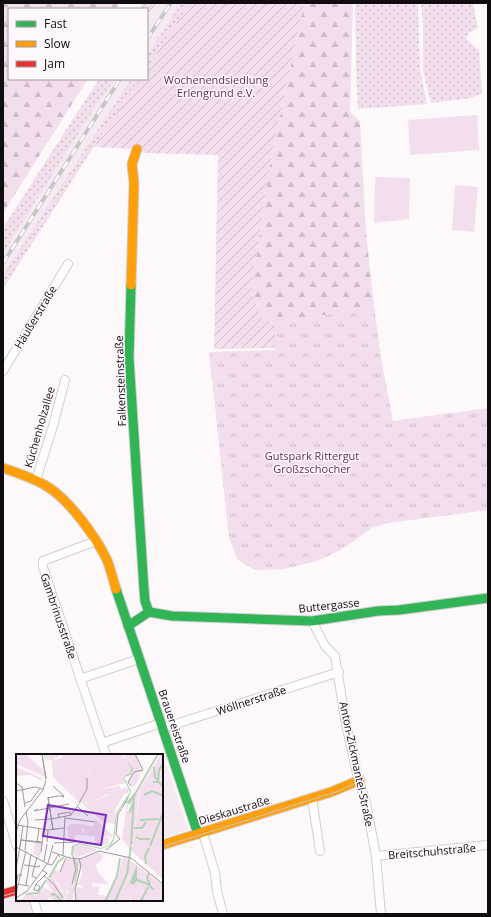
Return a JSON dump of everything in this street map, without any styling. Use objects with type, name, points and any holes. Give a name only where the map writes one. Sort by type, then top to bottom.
[{"type":"street","name":"Falkensteinstraße","points":[[137,149],[132,164],[134,183],[129,358],[144,590],[145,601],[149,612]]},
{"type":"street","name":"Häußerstraße","points":[[3,371],[68,264]]},
{"type":"street","name":"Küchenholzallee","points":[[36,480],[54,426],[65,380]]},
{"type":"street","name":"Küchenholzallee","points":[[3,468],[36,480],[53,491],[67,504],[96,542],[107,561],[128,626]]},
{"type":"street","name":"Gambrinusstraße","points":[[96,542],[42,561],[43,568],[106,754]]},
{"type":"street","name":"Buttergasse","points":[[149,612],[172,616],[312,621],[378,611],[399,610],[488,598]]},
{"type":"street","points":[[128,626],[149,612]]},
{"type":"street","name":"Anton-Zickmantel-Straße","points":[[312,621],[325,646],[335,656],[339,672],[345,719],[357,774],[366,803],[376,856],[381,914]]},
{"type":"street","name":"Brauereistraße","points":[[128,626],[200,833]]},
{"type":"street","points":[[80,679],[139,659]]},
{"type":"street","name":"Wöllnerstraße","points":[[162,725],[339,672]]},
{"type":"street","points":[[102,743],[162,725]]},
{"type":"street","name":"Dieskaustraße","points":[[163,845],[312,798],[360,780]]},
{"type":"street","points":[[312,798],[320,851]]},
{"type":"street","points":[[3,801],[16,843]]},
{"type":"street","points":[[200,833],[215,873],[217,890],[223,914]]},
{"type":"street","name":"Breitschuhstraße","points":[[376,856],[488,846]]},
{"type":"street","points":[[3,894],[16,890]]},
{"type":"street","points":[[34,901],[38,914]]},
{"type":"shaded area","points":[[157,3],[190,3],[148,66],[148,14]]},
{"type":"shaded area","points":[[98,80],[138,80],[3,289],[3,228]]},
{"type":"shaded area","points":[[166,763],[188,830],[163,838],[163,764]]},
{"type":"shaded area","points":[[16,894],[16,901],[34,901],[39,914],[3,914],[3,898]]},
{"type":"green space","points":[[3,3],[118,3],[118,8],[8,8],[8,80],[87,80],[3,213]]},
{"type":"green space","points":[[141,3],[157,3],[148,14],[148,8],[141,8]]},
{"type":"green space","points":[[181,3],[190,3],[148,66],[148,53]]},
{"type":"green space","name":"Wochenendsiedlung Erlengrund e.V.","points":[[190,3],[304,3],[270,164],[251,291],[262,318],[275,324],[275,348],[214,349],[218,155],[143,153],[137,149],[94,147],[138,80],[148,80],[148,66]]},
{"type":"green space","points":[[304,3],[353,3],[350,112],[360,121],[366,233],[374,306],[275,324],[262,318],[251,291],[270,164]]},
{"type":"green space","points":[[355,3],[418,3],[420,69],[427,104],[358,109]]},
{"type":"green space","points":[[421,3],[473,3],[478,28],[469,33],[466,39],[479,50],[482,93],[472,98],[431,103],[423,71],[423,25]]},
{"type":"green space","points":[[98,80],[114,80],[95,107],[3,253],[3,228]]},
{"type":"green space","points":[[130,80],[138,80],[3,289],[3,275]]},
{"type":"green space","points":[[477,115],[479,150],[410,155],[408,120]]},
{"type":"green space","points":[[375,177],[410,178],[409,219],[374,223]]},
{"type":"green space","points":[[455,185],[478,187],[474,232],[452,230]]},
{"type":"green space","name":"Gutspark Rittergut Großzschocher","points":[[374,306],[381,358],[393,421],[488,408],[488,510],[388,523],[372,528],[341,550],[317,561],[284,569],[255,570],[238,560],[229,538],[209,352],[275,350],[275,324]]},
{"type":"tram line","points":[[163,847],[339,791],[364,779]]},
{"type":"tram line","points":[[3,896],[16,892]]},
{"type":"railway","points":[[148,38],[171,3]]},
{"type":"railway","points":[[3,263],[119,80]]},
{"type":"traffic: fast","points":[[131,285],[129,358],[144,590],[145,601],[149,612]]},
{"type":"traffic: fast","points":[[116,589],[198,834]]},
{"type":"traffic: fast","points":[[128,626],[149,612],[172,616],[312,621],[378,611],[399,610],[488,598]]},
{"type":"traffic: slow","points":[[131,285],[134,183],[132,164],[137,149]]},
{"type":"traffic: slow","points":[[3,468],[43,484],[65,501],[82,520],[102,551],[107,560],[116,589]]},
{"type":"traffic: slow","points":[[163,845],[331,792],[360,780]]},
{"type":"traffic: jam","points":[[3,894],[16,890]]}]
